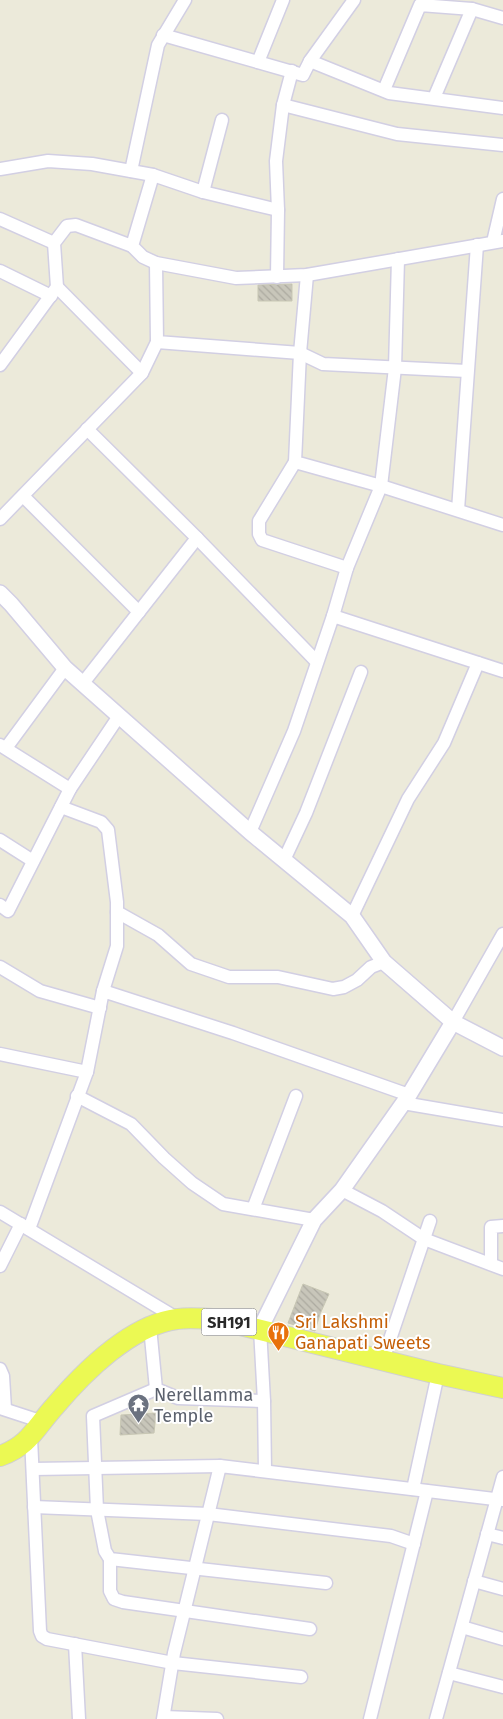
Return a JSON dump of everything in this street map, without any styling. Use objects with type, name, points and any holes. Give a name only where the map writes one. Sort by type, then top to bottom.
[{"type":"main road","name":"SH191","points":[[0,1456],[12,1452],[31,1438],[74,1384],[121,1342],[155,1324],[178,1319],[216,1319],[438,1374],[503,1388]]},
{"type":"street","points":[[131,171],[158,45],[185,0]]},
{"type":"street","points":[[258,62],[283,0]]},
{"type":"street","points":[[163,36],[303,75],[310,61],[354,0]]},
{"type":"street","points":[[384,90],[420,5],[472,9],[503,18]]},
{"type":"street","points":[[434,98],[472,9]]},
{"type":"street","points":[[310,61],[389,93],[503,108]]},
{"type":"street","points":[[277,277],[278,210],[276,161],[283,105],[292,71]]},
{"type":"street","points":[[283,105],[398,134],[503,145]]},
{"type":"street","points":[[203,192],[222,120]]},
{"type":"street","points":[[0,169],[48,161],[92,164],[153,175],[203,192],[278,210]]},
{"type":"street","points":[[132,246],[153,175]]},
{"type":"street","points":[[0,365],[54,292],[54,243],[67,226],[76,225],[132,246],[143,257],[156,263],[236,278],[277,277],[307,275],[498,242],[503,199]]},
{"type":"street","points":[[0,219],[54,243]]},
{"type":"street","points":[[458,510],[477,245]]},
{"type":"street","points":[[250,832],[294,731],[333,616],[347,568],[381,486],[395,368],[398,259]]},
{"type":"street","points":[[0,519],[142,373],[157,342],[156,263]]},
{"type":"street","points":[[0,271],[54,292],[142,373]]},
{"type":"street","points":[[307,275],[300,353],[295,462],[259,522],[259,534],[262,540],[347,568]]},
{"type":"street","points":[[157,342],[300,353],[323,364],[467,371]]},
{"type":"street","points":[[87,429],[197,538],[317,662]]},
{"type":"street","points":[[295,462],[381,486],[503,526]]},
{"type":"street","points":[[22,496],[139,612]]},
{"type":"street","points":[[82,683],[197,538]]},
{"type":"street","points":[[0,593],[65,668],[250,832],[352,916],[384,962],[453,1022],[503,1048]]},
{"type":"street","points":[[333,616],[503,671]]},
{"type":"street","points":[[352,916],[408,800],[444,743],[478,663]]},
{"type":"street","points":[[65,668],[3,746],[70,789]]},
{"type":"street","points":[[284,860],[306,813],[361,672]]},
{"type":"street","points":[[3,912],[33,861],[70,789],[118,716]]},
{"type":"street","points":[[0,1266],[25,1227],[87,1072],[100,1008],[116,946],[117,902],[108,830],[101,822],[60,807]]},
{"type":"street","points":[[0,840],[33,861]]},
{"type":"street","points":[[117,912],[158,935],[191,964],[229,977],[278,977],[333,989],[344,987],[357,980],[371,967],[384,962]]},
{"type":"street","points":[[265,1472],[260,1329],[314,1220],[342,1190],[406,1099],[503,934]]},
{"type":"street","points":[[0,966],[40,991],[100,1008]]},
{"type":"street","points":[[104,991],[233,1033],[406,1099],[503,1120]]},
{"type":"street","points":[[0,1054],[87,1072]]},
{"type":"street","points":[[77,1096],[131,1124],[164,1158],[223,1204],[314,1220]]},
{"type":"street","points":[[253,1209],[296,1096]]},
{"type":"street","points":[[342,1190],[382,1211],[424,1238],[503,1269]]},
{"type":"street","points":[[0,1212],[178,1319]]},
{"type":"street","points":[[383,1360],[430,1221]]},
{"type":"street","points":[[491,1264],[491,1227],[503,1226]]},
{"type":"street","points":[[150,1327],[156,1389]]},
{"type":"street","points":[[0,1369],[3,1376],[2,1409],[43,1422]]},
{"type":"street","points":[[413,1489],[438,1374]]},
{"type":"street","points":[[264,1401],[178,1398],[156,1389],[92,1416],[97,1510],[105,1551],[110,1559],[110,1590],[114,1598],[123,1602],[310,1629]]},
{"type":"street","points":[[31,1438],[40,1631],[42,1636],[47,1639],[173,1663],[301,1677]]},
{"type":"street","points":[[217,1719],[164,1718],[173,1663],[220,1466]]},
{"type":"street","points":[[33,1469],[220,1466],[500,1500]]},
{"type":"street","points":[[436,1719],[487,1534],[500,1500],[503,1477]]},
{"type":"street","points":[[370,1719],[427,1491]]},
{"type":"street","points":[[34,1507],[208,1514],[391,1536],[414,1544]]},
{"type":"street","points":[[487,1534],[503,1538]]},
{"type":"street","points":[[110,1559],[326,1583]]},
{"type":"street","points":[[474,1581],[503,1589]]},
{"type":"street","points":[[462,1627],[503,1639]]},
{"type":"street","points":[[75,1644],[79,1719]]},
{"type":"street","points":[[449,1673],[503,1687]]},
{"type":"building","points":[[292,284],[292,301],[258,301],[258,285]]},
{"type":"building","points":[[303,1284],[329,1294],[315,1331],[288,1323]]},
{"type":"building","name":"Nerellamma Temple","points":[[156,1413],[154,1433],[120,1435],[121,1415]]},
{"type":"place","name":"Sri Lakshmi Ganapati Sweets","points":[[279,1351]]},
{"type":"place","name":"Nerellamma Temple","points":[[138,1424]]}]
